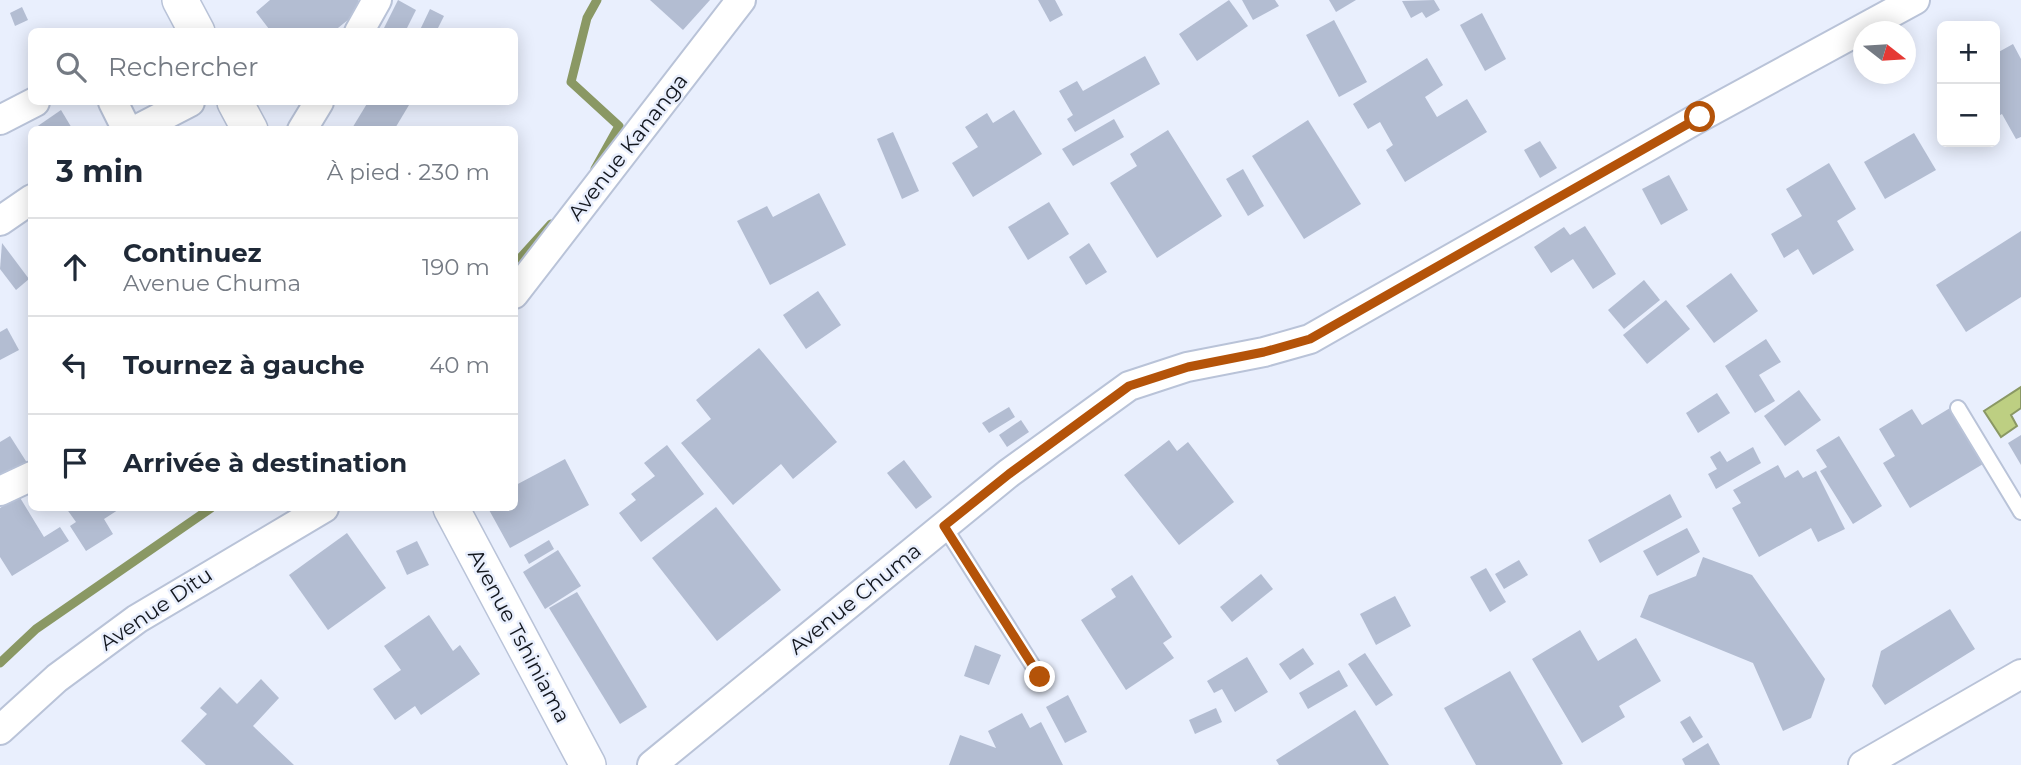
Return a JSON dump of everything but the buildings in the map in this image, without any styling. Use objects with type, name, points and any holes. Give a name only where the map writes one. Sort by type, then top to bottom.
[{"type":"street","points":[[180,0],[195,28]]},
{"type":"street","points":[[361,28],[377,0]]},
{"type":"street","name":"Avenue Kananga","points":[[518,289],[741,0]]},
{"type":"street","name":"Avenue Chuma","points":[[652,765],[1009,474],[1129,386],[1188,367],[1264,352],[1310,339],[1688,123],[1915,0]]},
{"type":"street","points":[[0,120],[29,105]]},
{"type":"street","points":[[114,105],[125,126]]},
{"type":"street","points":[[144,126],[184,105]]},
{"type":"street","points":[[237,105],[248,126]]},
{"type":"street","points":[[304,126],[316,105]]},
{"type":"street","points":[[0,221],[28,202]]},
{"type":"street","points":[[0,491],[28,478]]},
{"type":"street","name":"Avenue Ditu","points":[[0,730],[57,678],[137,619],[319,511]]},
{"type":"street","name":"Avenue Tshiniama","points":[[453,511],[588,765]]},
{"type":"street","points":[[1873,763],[2021,674]]},
{"type":"lane","points":[[1958,408],[2021,512]]},
{"type":"lane","points":[[944,526],[1040,677]]},
{"type":"shaded area","points":[[2021,387],[2021,408],[2011,415],[2017,426],[2001,437],[1984,411]]},
{"type":"waterway","points":[[595,169],[619,126],[571,82],[587,18],[597,0]]},
{"type":"waterway","points":[[518,261],[551,224]]},
{"type":"waterway","points":[[0,663],[36,629],[207,511]]},
{"type":"route","points":[[1040,677],[944,526],[1009,474],[1129,386],[1188,367],[1264,352],[1310,339],[1700,117]]}]
